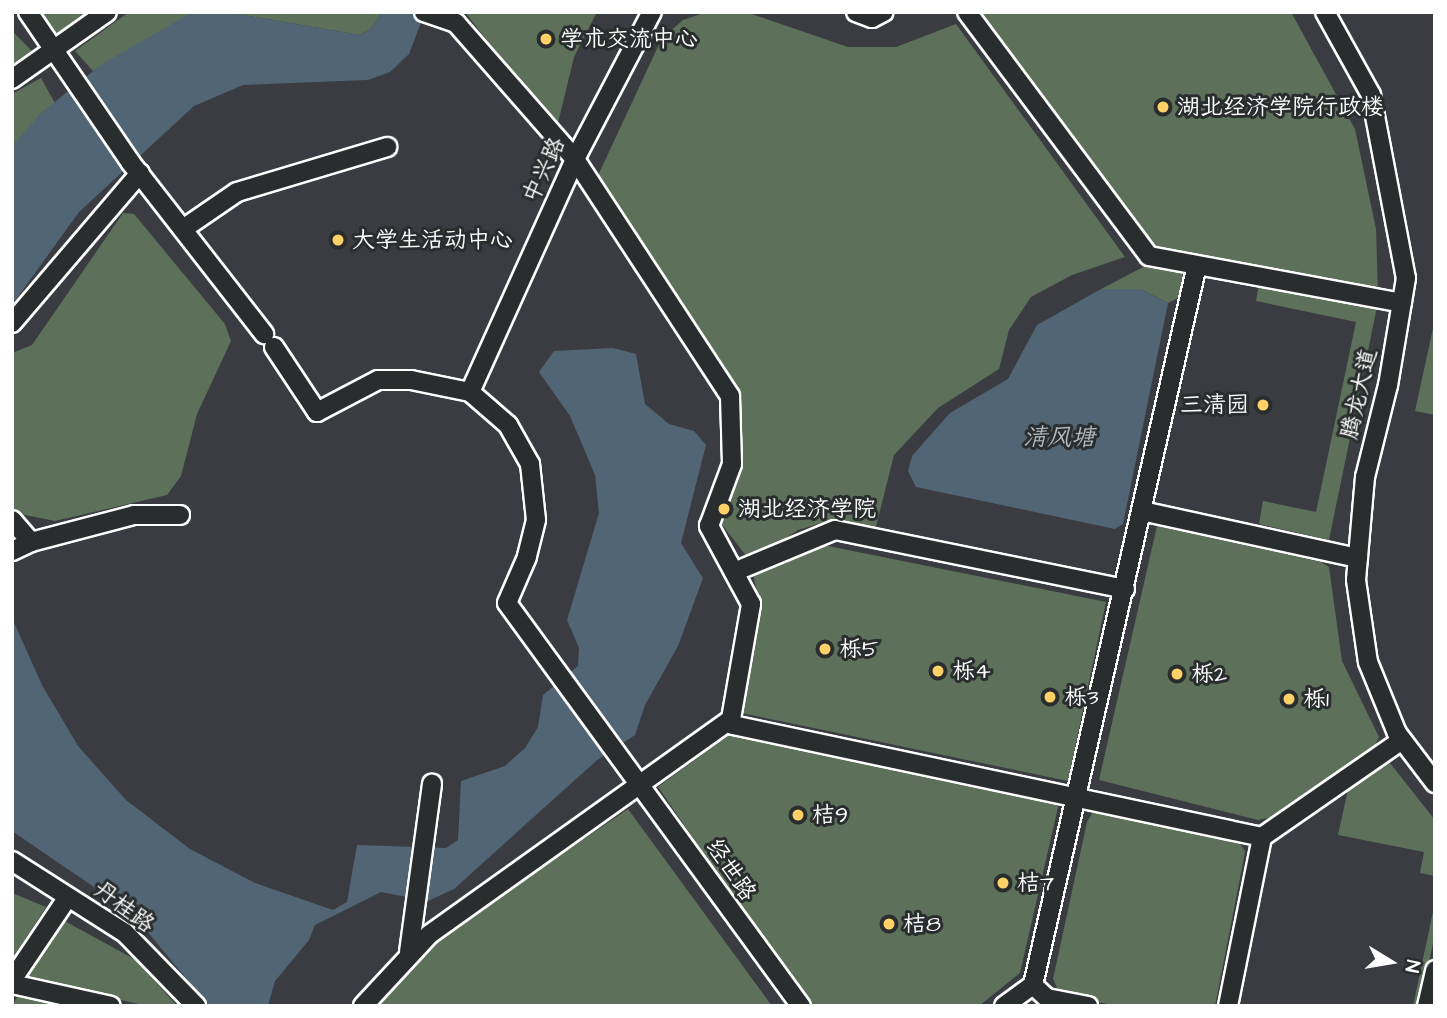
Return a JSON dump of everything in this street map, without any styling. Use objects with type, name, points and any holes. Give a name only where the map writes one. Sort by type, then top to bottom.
[{"type":"street","points":[[28,12],[140,173],[269,341],[317,412],[378,380],[411,380],[470,392]]},
{"type":"street","points":[[12,79],[107,12]]},
{"type":"street","name":"中兴路","points":[[470,392],[575,159],[652,12]]},
{"type":"street","points":[[856,12],[872,18],[884,12]]},
{"type":"street","points":[[967,12],[1149,256],[1402,303]]},
{"type":"street","name":"腾龙大道","points":[[1325,12],[1371,95],[1406,278],[1388,385],[1365,477],[1356,580],[1368,662],[1402,740],[1435,783]]},
{"type":"street","points":[[426,13],[456,23],[575,159],[730,396],[732,464],[709,526],[751,604],[731,719],[733,725],[1262,837]]},
{"type":"street","points":[[183,229],[237,192],[387,147]]},
{"type":"street","points":[[12,323],[140,173]]},
{"type":"street","points":[[1004,1006],[1033,985],[1078,797],[1196,265]]},
{"type":"street","name":"经世路","points":[[470,392],[508,425],[530,464],[536,520],[527,557],[507,603],[556,675],[640,784],[801,1006]]},
{"type":"street","points":[[1142,511],[1358,558]]},
{"type":"street","points":[[12,551],[31,541],[134,515],[180,515]]},
{"type":"street","points":[[12,520],[31,541]]},
{"type":"street","points":[[734,572],[835,530],[1125,589]]},
{"type":"street","points":[[363,1006],[409,952],[731,719]]},
{"type":"street","points":[[1228,1006],[1262,837],[1402,740]]},
{"type":"street","points":[[409,952],[432,783]]},
{"type":"street","name":"丹桂路","points":[[12,861],[125,933],[196,1006]]},
{"type":"street","points":[[68,897],[12,982],[111,1006]]},
{"type":"street","points":[[1427,1006],[1435,970]]},
{"type":"street","points":[[1033,985],[1047,998],[1088,1006]]},
{"type":"shaded area","name":"湖北经济学院","points":[[12,12],[1435,12],[1435,1006],[12,1006]]},
{"type":"green space","points":[[41,12],[87,12],[57,35]]},
{"type":"green space","points":[[129,12],[194,12],[93,71],[75,51]]},
{"type":"green space","points":[[226,12],[382,12],[371,29],[359,35]]},
{"type":"green space","points":[[465,12],[597,12],[574,57],[556,131]]},
{"type":"green space","points":[[707,12],[746,12],[848,47],[896,47],[956,24],[1125,257],[1072,275],[1031,297],[1009,330],[999,369],[938,408],[894,455],[875,531],[832,520],[798,530],[751,562],[716,517],[736,477],[742,441],[738,394],[594,184],[662,38],[683,20]]},
{"type":"green space","points":[[979,12],[1291,12],[1355,129],[1376,229],[1378,293],[1154,249]]},
{"type":"green space","points":[[12,31],[32,51],[12,65]]},
{"type":"green space","points":[[41,78],[55,103],[12,146],[12,94]]},
{"type":"green space","points":[[123,213],[134,214],[225,324],[231,341],[197,414],[181,476],[167,495],[55,521],[20,514],[12,506],[12,353],[32,345]]},
{"type":"green space","points":[[1151,263],[1178,270],[1184,276],[1180,297],[1168,303],[1141,289],[1101,289]]},
{"type":"green space","points":[[1259,283],[1377,307],[1329,540],[1259,524],[1263,501],[1316,512],[1356,322],[1256,301]]},
{"type":"green space","points":[[1435,319],[1435,415],[1415,411]]},
{"type":"green space","points":[[1157,526],[1321,562],[1329,567],[1342,661],[1379,737],[1371,754],[1276,816],[1258,820],[1099,780]]},
{"type":"green space","points":[[823,545],[1106,602],[1068,781],[741,713],[760,605],[753,574]]},
{"type":"green space","points":[[733,732],[1059,803],[1020,973],[979,1006],[808,1006],[658,787]]},
{"type":"green space","points":[[1390,763],[1435,820],[1435,876],[1420,873],[1424,852],[1338,835],[1349,785]]},
{"type":"green space","points":[[628,809],[772,1006],[377,1006],[433,942]]},
{"type":"green space","points":[[1094,810],[1237,839],[1245,851],[1215,1006],[1117,1006],[1060,994],[1053,979],[1087,822]]},
{"type":"green space","points":[[12,893],[46,907],[12,959]]},
{"type":"green space","points":[[1435,902],[1435,935],[1419,1006],[1413,1006]]},
{"type":"green space","points":[[61,919],[136,960],[177,1006],[147,1006],[22,977]]},
{"type":"green space","points":[[19,994],[73,1006],[12,1006]]},
{"type":"water","points":[[226,12],[359,35],[371,29],[382,12],[425,12],[409,54],[390,72],[368,80],[243,85],[194,106],[79,212],[12,305],[12,146],[41,113],[102,64],[191,13]]},
{"type":"water","name":"清风塘","points":[[1101,289],[1141,289],[1168,303],[1123,524],[1115,529],[916,487],[908,471],[912,456],[950,413],[1008,379],[1037,325]]},
{"type":"water","points":[[613,348],[636,354],[645,404],[669,424],[694,431],[706,445],[681,543],[703,578],[678,646],[645,705],[635,735],[596,761],[454,889],[428,901],[381,892],[315,925],[309,940],[275,981],[268,1006],[209,1006],[132,913],[12,831],[12,618],[42,685],[78,746],[126,800],[190,849],[255,883],[333,910],[347,902],[357,845],[446,848],[458,840],[461,781],[505,766],[525,748],[538,727],[543,695],[578,666],[579,648],[567,620],[599,513],[595,475],[570,416],[539,372],[554,351]]},
{"type":"place","name":"学术交流中心","points":[[546,39]]},
{"type":"place","name":"湖北经济学院行政楼","points":[[1163,107]]},
{"type":"place","name":"大学生活动中心","points":[[338,240]]},
{"type":"place","name":"三清园","points":[[1263,405]]},
{"type":"place","name":"湖北经济学院","points":[[724,509]]},
{"type":"place","name":"栎5","points":[[825,649]]},
{"type":"place","name":"栎4","points":[[938,671]]},
{"type":"place","name":"栎2","points":[[1177,674]]},
{"type":"place","name":"栎3","points":[[1050,697]]},
{"type":"place","name":"栎1","points":[[1289,699]]},
{"type":"place","name":"桔9","points":[[798,815]]},
{"type":"place","name":"桔7","points":[[1003,883]]},
{"type":"place","name":"桔8","points":[[889,924]]}]
